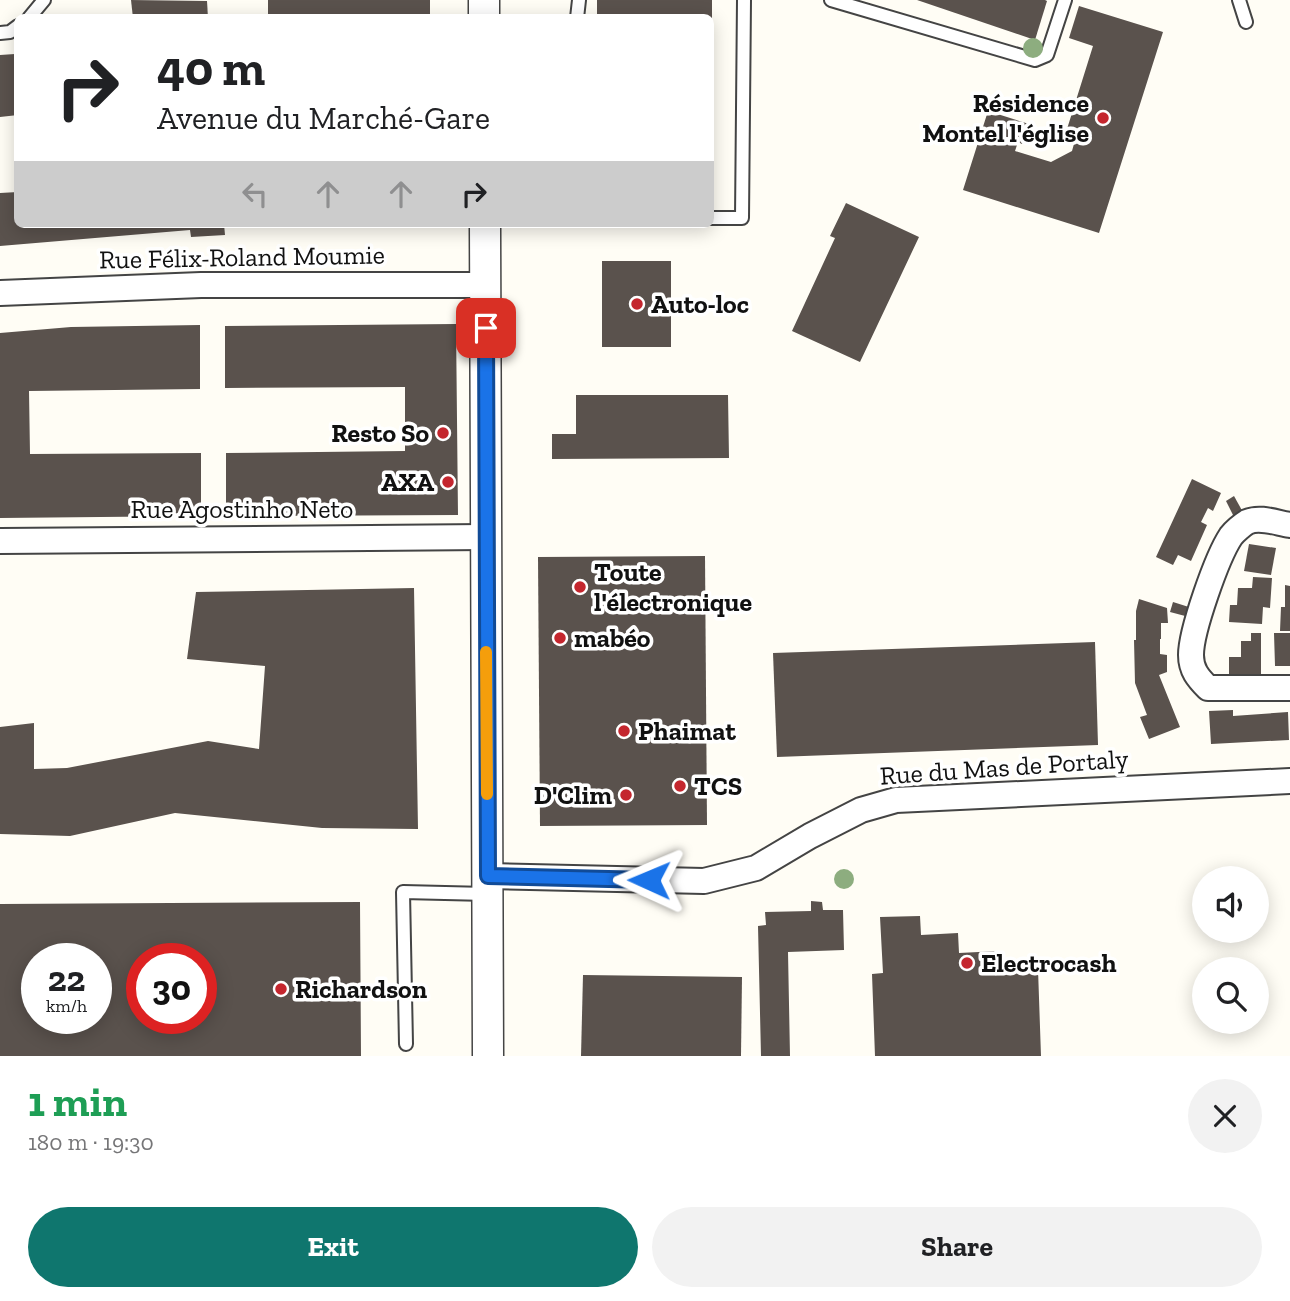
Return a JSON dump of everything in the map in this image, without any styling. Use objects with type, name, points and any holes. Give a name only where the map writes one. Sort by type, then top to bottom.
[{"type":"street","points":[[485,228],[488,1056]]},
{"type":"street","name":"Rue Félix-Roland Moumie","points":[[0,293],[201,285],[486,285]]},
{"type":"street","points":[[1290,526],[1259,519],[1247,522],[1231,535],[1194,631],[1191,656],[1194,672],[1208,688],[1290,688]]},
{"type":"street","name":"Rue Agostinho Neto","points":[[0,541],[485,537]]},
{"type":"street","name":"Rue du Mas de Portaly","points":[[488,885],[704,881],[756,868],[861,810],[896,800],[1290,781]]},
{"type":"lane","points":[[32,14],[44,0]]},
{"type":"lane","points":[[714,218],[742,218],[744,0]]},
{"type":"lane","points":[[831,0],[1035,60],[1047,55],[1065,0]]},
{"type":"lane","points":[[1239,0],[1246,22]]},
{"type":"lane","points":[[406,1044],[403,892],[488,885]]},
{"type":"building","points":[[131,0],[207,1],[208,14],[133,14]]},
{"type":"building","points":[[268,0],[430,0],[430,14],[268,14]]},
{"type":"building","points":[[597,0],[712,0],[712,14],[597,14]]},
{"type":"building","name":"Résidence Montel l'église","points":[[917,0],[1045,0],[1047,1],[1035,40]]},
{"type":"building","name":"Résidence Montel l'église","points":[[1079,6],[1163,32],[1099,233],[963,190],[988,111],[1029,124],[1022,144],[1018,142],[1015,151],[1051,162],[1072,151],[1077,133],[1067,129],[1093,46],[1069,38]]},
{"type":"building","points":[[14,54],[14,115],[0,117],[0,55]]},
{"type":"building","points":[[14,192],[14,228],[224,228],[225,235],[191,237],[190,230],[0,246],[0,193]]},
{"type":"building","points":[[846,203],[919,237],[860,362],[792,331],[835,238],[830,236]]},
{"type":"building","name":"Auto-loc","points":[[602,261],[671,261],[671,347],[602,347]]},
{"type":"building","points":[[456,324],[458,515],[226,516],[226,453],[405,451],[405,387],[225,388],[225,326]]},
{"type":"building","points":[[200,325],[200,389],[29,391],[30,454],[201,453],[201,516],[0,518],[0,333],[71,327]]},
{"type":"building","points":[[576,395],[728,395],[729,458],[552,459],[552,434],[576,434]]},
{"type":"building","points":[[1192,479],[1221,493],[1213,511],[1208,508],[1201,522],[1207,525],[1191,561],[1178,555],[1173,565],[1156,557]]},
{"type":"building","points":[[1234,496],[1244,514],[1235,519],[1226,501]]},
{"type":"building","points":[[1249,544],[1276,548],[1271,575],[1244,571]]},
{"type":"building","points":[[705,556],[707,825],[540,826],[538,557]]},
{"type":"building","points":[[1253,577],[1272,578],[1270,608],[1263,607],[1262,624],[1229,622],[1230,605],[1237,605],[1238,588],[1252,588]]},
{"type":"building","points":[[1285,585],[1290,586],[1290,631],[1280,631],[1281,607],[1285,607]]},
{"type":"building","points":[[414,588],[418,829],[322,828],[175,813],[70,836],[0,834],[0,727],[34,723],[34,769],[67,768],[208,741],[259,749],[265,666],[187,659],[196,592]]},
{"type":"building","points":[[1139,599],[1167,608],[1168,623],[1161,623],[1160,654],[1167,655],[1167,672],[1159,675],[1180,727],[1149,739],[1140,717],[1147,715],[1135,683],[1134,640]]},
{"type":"building","points":[[1173,602],[1192,608],[1189,617],[1170,612]]},
{"type":"building","points":[[1251,633],[1261,633],[1261,677],[1229,677],[1229,657],[1241,657],[1241,641],[1251,641]]},
{"type":"building","points":[[1274,633],[1290,633],[1290,666],[1275,666]]},
{"type":"building","points":[[1095,642],[1098,745],[777,757],[773,653]]},
{"type":"building","points":[[1233,710],[1233,716],[1288,712],[1289,740],[1211,744],[1209,711]]},
{"type":"building","points":[[811,901],[822,902],[823,910],[843,910],[844,950],[788,952],[790,1056],[761,1056],[758,926],[766,925],[765,912],[811,911]]},
{"type":"building","name":"Richardson","points":[[360,902],[361,1056],[0,1056],[0,904]]},
{"type":"building","points":[[920,916],[921,935],[958,933],[959,953],[998,951],[999,970],[1038,969],[1041,1056],[875,1056],[872,974],[883,973],[880,917]]},
{"type":"building","points":[[583,975],[742,977],[741,1056],[581,1056]]},
{"type":"slow traffic","points":[[486,652],[487,794]]},
{"type":"place","name":"Résidence Montel l'église","points":[[1103,118]]},
{"type":"place","name":"Auto-loc","points":[[637,304]]},
{"type":"place","name":"Resto So","points":[[443,433]]},
{"type":"place","name":"AXA","points":[[448,482]]},
{"type":"place","name":"Toute l'électronique","points":[[580,587]]},
{"type":"place","name":"mabéo","points":[[560,638]]},
{"type":"place","name":"Phaimat","points":[[624,731]]},
{"type":"place","name":"TCS","points":[[680,786]]},
{"type":"place","name":"D'Clim","points":[[626,795]]},
{"type":"place","name":"Electrocash","points":[[967,963]]},
{"type":"place","name":"Richardson","points":[[281,989]]},
{"type":"route","points":[[486,328],[488,876],[649,880]]}]
